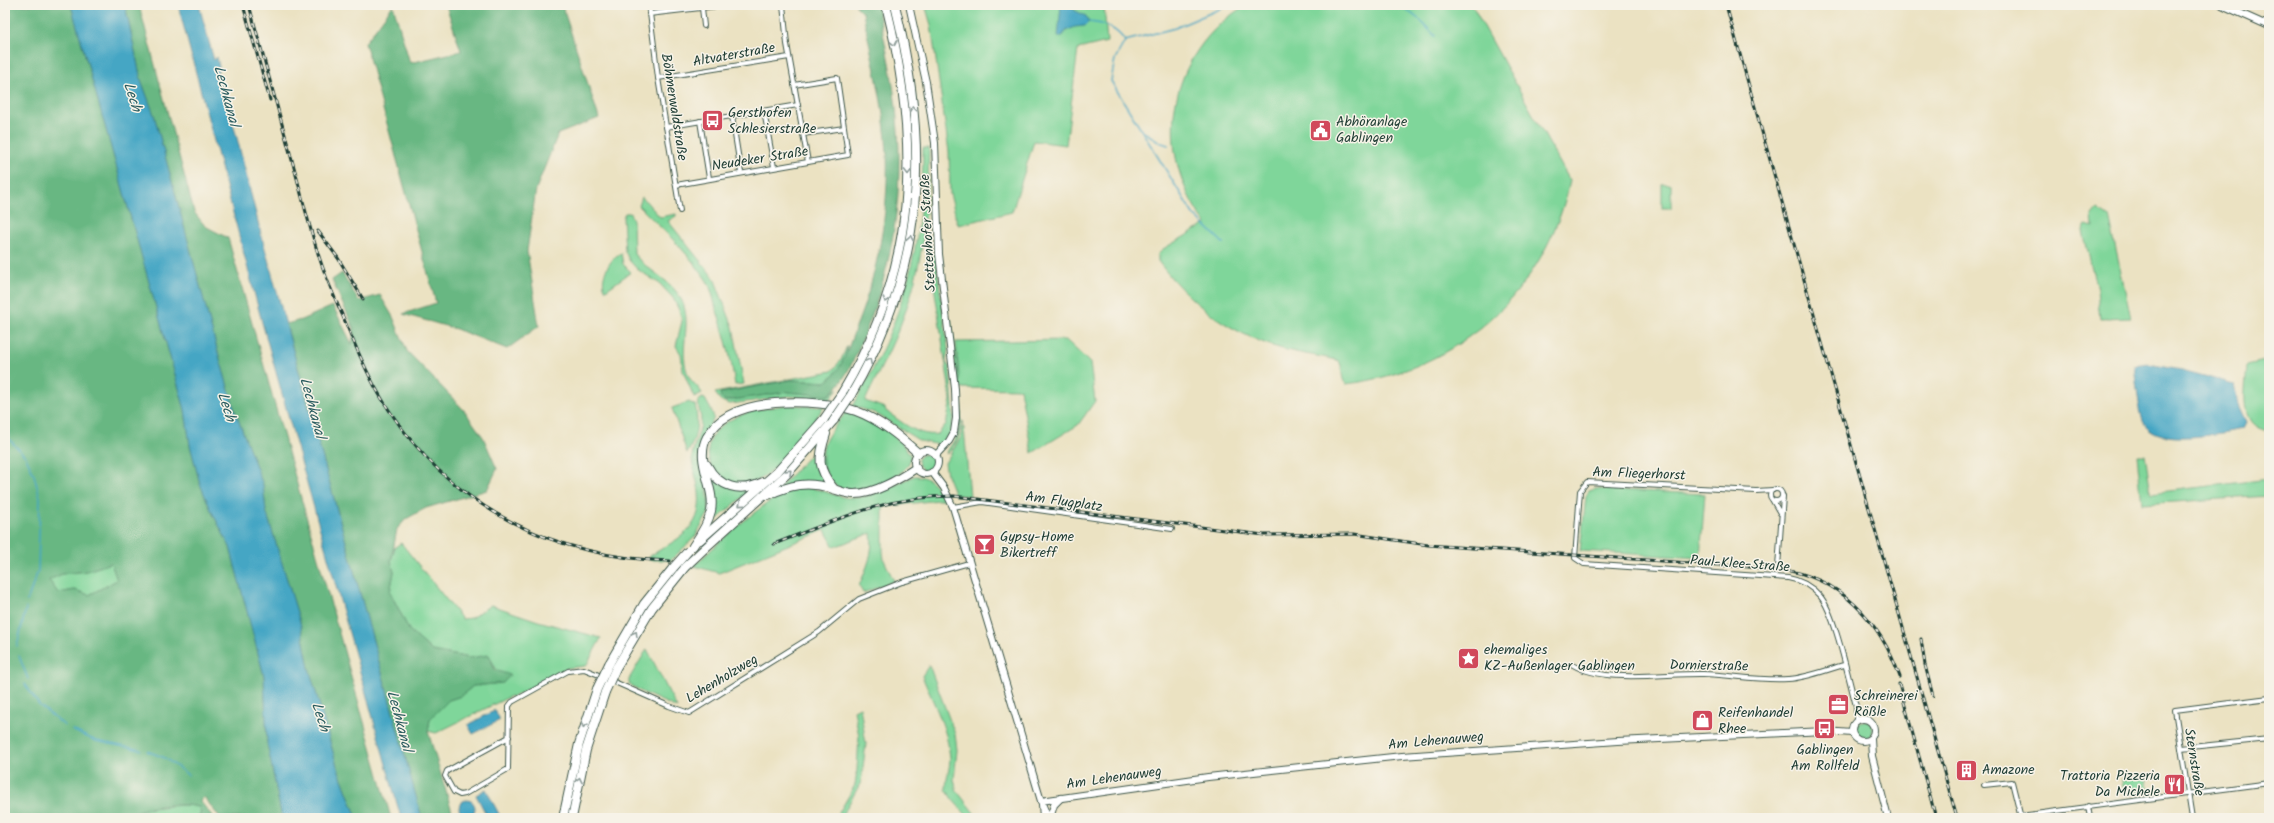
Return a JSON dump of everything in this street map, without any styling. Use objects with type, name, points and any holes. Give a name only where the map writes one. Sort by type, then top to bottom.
[{"type":"highway","points":[[691,548],[771,478],[794,455],[824,419],[842,393],[869,343],[888,294],[898,257],[906,208],[908,166],[907,125],[897,56],[886,5]]},
{"type":"highway","points":[[612,666],[652,608],[686,567],[796,465],[834,420],[851,395],[875,349],[893,307],[906,262],[914,212],[917,171],[914,114],[905,54],[895,5]]},
{"type":"highway","points":[[563,818],[579,744],[612,666],[644,604],[702,533],[711,511],[712,494],[704,460],[704,444],[707,437],[721,422],[748,408],[787,402],[813,402],[856,412],[879,422],[918,453]]},
{"type":"highway","points":[[828,427],[819,459],[822,472],[835,489]]},
{"type":"highway","points":[[704,460],[716,479],[733,488],[752,486],[771,478]]},
{"type":"highway","points":[[760,499],[797,484],[812,484],[852,494],[866,492],[901,478],[916,468]]},
{"type":"highway","points":[[572,818],[586,750],[601,691]]},
{"type":"street","name":"Böhmerwaldstraße","points":[[649,5],[658,78],[680,212]]},
{"type":"street","points":[[649,14],[726,5]]},
{"type":"street","points":[[783,5],[789,56],[808,162]]},
{"type":"street","name":"Stettenhofer Straße","points":[[909,5],[926,82],[935,143],[938,254],[955,389],[956,418],[954,432],[949,442],[936,455]]},
{"type":"street","points":[[2222,5],[2269,26]]},
{"type":"street","points":[[702,8],[704,26]]},
{"type":"street","name":"Altvaterstraße","points":[[658,78],[789,56]]},
{"type":"street","points":[[794,85],[837,78],[844,128],[803,134]]},
{"type":"street","points":[[666,127],[798,105]]},
{"type":"street","points":[[764,110],[774,167]]},
{"type":"street","points":[[732,116],[741,173]]},
{"type":"street","points":[[700,121],[709,178]]},
{"type":"street","name":"Neudeker Straße","points":[[676,185],[709,178],[848,155],[844,128]]},
{"type":"street","points":[[927,450],[936,455],[938,465],[932,472],[924,474],[916,468],[914,461],[918,453],[927,450]]},
{"type":"street","points":[[932,472],[944,488],[953,507],[1041,802],[1044,818]]},
{"type":"street","name":"Am Fliegerhorst","points":[[1584,564],[1576,561],[1574,555],[1580,491],[1587,482],[1756,491],[1773,490]]},
{"type":"street","points":[[1778,567],[1781,520],[1782,496],[1781,491],[1773,490],[1770,495],[1779,509],[1781,520]]},
{"type":"street","name":"Am Fliegerhorst","points":[[1756,491],[1772,500]]},
{"type":"street","points":[[1772,500],[1778,501],[1782,496]]},
{"type":"street","name":"Am Flugplatz","points":[[953,507],[982,502],[1172,529]]},
{"type":"street","name":"Lehenholzweg","points":[[509,737],[447,771],[446,776],[454,792],[460,795],[465,794],[506,772],[508,769],[509,737],[509,706],[512,702],[568,671],[577,669],[588,670],[669,706],[689,713],[818,632],[860,599],[902,582],[969,563]]},
{"type":"street","name":"Paul-Klee-Straße","points":[[1584,564],[1797,580],[1814,590],[1825,602],[1829,611],[1856,706],[1863,718]]},
{"type":"street","name":"Dornierstraße","points":[[1573,665],[1583,671],[1633,676],[1700,674],[1781,680],[1805,676],[1844,665]]},
{"type":"street","name":"Sternstraße","points":[[2192,818],[2175,710],[2269,698]]},
{"type":"street","name":"Paul-Klee-Straße","points":[[1854,724],[1856,706]]},
{"type":"street","points":[[1836,731],[1854,724],[1863,718],[1870,720],[1874,726],[1874,733],[1871,739],[1872,756],[1888,818]]},
{"type":"street","points":[[1854,724],[1852,733],[1856,739],[1863,742],[1872,756]]},
{"type":"street","points":[[1836,731],[1852,733]]},
{"type":"street","name":"Am Lehenauweg","points":[[1041,802],[1062,797],[1216,776],[1402,756],[1618,741],[1836,731]]},
{"type":"street","points":[[1863,742],[1871,739]]},
{"type":"street","points":[[2181,748],[2269,739]]},
{"type":"street","points":[[1984,785],[2012,780],[2020,817],[2188,792],[2269,783]]},
{"type":"street","points":[[1049,818],[1054,805],[1062,797]]},
{"type":"street","points":[[1041,802],[1049,818]]},
{"type":"street","points":[[2088,806],[2090,818]]},
{"type":"green space","points":[[5,5],[71,5],[185,410],[190,445],[200,484],[211,510],[230,547],[264,676],[267,743],[282,818],[220,818],[204,797],[200,801],[214,818],[196,818],[201,814],[199,807],[174,805],[156,807],[131,813],[131,818],[5,818]],"holes":[[[111,563],[117,580],[89,595],[75,590],[58,593],[49,580],[62,574],[87,571]]]},
{"type":"green space","points":[[125,5],[139,5],[194,212],[205,226],[228,238],[391,818],[357,818],[337,766],[309,668],[300,622],[266,511],[263,485],[235,411],[154,115],[141,80]]},
{"type":"green space","points":[[393,5],[410,63],[461,51],[446,5],[562,5],[599,118],[558,134],[536,189],[527,251],[539,326],[507,349],[456,329],[403,314],[436,303],[365,43]]},
{"type":"green space","points":[[855,5],[877,5],[896,105],[899,146],[899,174],[894,228],[883,282],[875,308],[846,375],[835,390],[828,396],[787,392],[726,401],[721,398],[720,393],[791,380],[826,382],[837,370],[848,350],[864,306],[876,264],[884,220],[887,154],[881,101],[863,13]]},
{"type":"green space","points":[[925,5],[1104,5],[1107,42],[1078,49],[1066,145],[1034,141],[1012,212],[958,225],[950,194],[949,152],[931,25]]},
{"type":"green space","points":[[1246,5],[1472,5],[1570,181],[1558,221],[1541,257],[1518,290],[1491,319],[1460,343],[1425,362],[1387,376],[1346,384],[1343,378],[1341,365],[1337,360],[1286,350],[1267,344],[1248,336],[1214,316],[1184,291],[1170,277],[1158,261],[1158,254],[1163,249],[1206,224],[1189,196],[1178,166],[1173,135],[1175,105],[1184,76],[1198,49],[1219,25]]},
{"type":"green space","points":[[923,148],[929,148],[928,187],[925,225],[919,263],[909,301],[900,327],[865,401],[885,408],[886,411],[910,428],[924,433],[938,434],[946,424],[951,400],[929,252],[932,256],[935,253],[948,349],[946,362],[950,368],[954,418],[950,434],[940,445],[920,441],[875,413],[853,406],[871,374],[885,343],[898,312],[907,282],[919,219]]},
{"type":"green space","points":[[1662,184],[1671,184],[1671,208],[1662,208]]},
{"type":"green space","points":[[642,197],[660,217],[676,214],[676,216],[668,221],[714,278],[733,327],[744,384],[735,385],[724,334],[707,281],[700,270],[683,251],[639,206]]},
{"type":"green space","points":[[2098,209],[2109,217],[2131,318],[2100,319],[2097,290],[2083,231],[2086,225],[2093,227],[2092,216]]},
{"type":"green space","points":[[625,213],[630,213],[633,220],[634,254],[646,266],[666,281],[678,293],[682,301],[686,319],[684,358],[690,379],[702,393],[694,397],[683,371],[681,354],[676,346],[682,321],[679,310],[673,298],[660,284],[637,269],[629,260],[625,251],[623,217]]},
{"type":"green space","points":[[621,253],[623,264],[631,272],[606,290],[603,281],[606,270],[613,259]]},
{"type":"green space","points":[[342,273],[359,301],[380,295],[393,317],[407,351],[463,409],[483,437],[497,469],[487,490],[426,508],[406,519],[397,529],[391,561],[394,572],[390,592],[409,630],[432,651],[470,658],[489,655],[495,670],[510,675],[503,683],[473,686],[461,696],[449,700],[430,719],[428,731],[454,818],[422,818],[286,324],[301,320],[333,306],[352,344],[354,329],[332,280]]},
{"type":"green space","points":[[951,319],[960,391],[961,419],[957,440],[947,454],[946,453],[957,436],[959,424],[958,389],[949,321]]},
{"type":"green space","points":[[1066,340],[1090,363],[1095,401],[1078,425],[1032,453],[1020,389],[960,388],[956,342]]},
{"type":"green space","points":[[847,346],[847,351],[841,366],[826,382],[791,380],[721,393],[726,401],[787,392],[828,396],[838,388],[829,401],[790,396],[730,404],[721,401],[715,393],[832,371],[841,360]]},
{"type":"green space","points":[[2269,360],[2269,431],[2259,428],[2252,422],[2247,414],[2245,395],[2247,365]]},
{"type":"green space","points":[[702,398],[705,399],[713,415],[712,421],[703,437],[709,512],[695,537],[671,560],[649,560],[650,556],[678,539],[686,532],[697,516],[699,493],[692,457],[701,425],[699,400]]},
{"type":"green space","points":[[689,402],[695,405],[697,423],[693,442],[687,453],[672,408]]},
{"type":"green space","points":[[787,405],[824,407],[793,448],[765,476],[757,481],[743,485],[731,483],[720,478],[713,469],[709,458],[709,446],[714,435],[724,424],[746,413]]},
{"type":"green space","points":[[846,412],[873,423],[898,440],[910,455],[906,468],[891,480],[864,491],[848,491],[840,489],[834,484],[828,478],[825,470],[823,462],[824,445],[830,432]]},
{"type":"green space","points":[[963,421],[970,496],[955,495],[947,475],[945,463],[961,437]]},
{"type":"green space","points":[[819,446],[826,484],[779,488]]},
{"type":"green space","points":[[930,454],[934,458],[935,464],[930,470],[924,471],[919,466],[918,459],[922,455]]},
{"type":"green space","points":[[2137,455],[2145,455],[2151,493],[2269,479],[2269,496],[2142,504]]},
{"type":"green space","points":[[708,472],[715,480],[751,490],[708,527],[711,520]]},
{"type":"green space","points":[[914,476],[920,476],[929,480],[937,487],[946,499],[883,507],[884,560],[894,581],[863,593],[859,586],[871,554],[871,533],[834,547],[825,530],[719,573],[694,566],[743,521],[773,499],[786,492],[798,488],[813,488],[847,498],[862,497],[885,490]]},
{"type":"green space","points":[[1595,489],[1705,494],[1700,558],[1580,551],[1586,496],[1589,491]]},
{"type":"green space","points":[[401,543],[462,619],[471,618],[491,605],[538,621],[601,638],[586,666],[568,668],[513,697],[511,696],[436,733],[428,731],[430,719],[449,700],[461,696],[473,686],[503,683],[489,655],[470,658],[432,651],[409,630],[390,592],[394,572],[391,561],[395,547]]},
{"type":"green space","points":[[111,563],[117,580],[89,595],[75,590],[58,593],[49,580],[62,574],[87,571]]},
{"type":"green space","points":[[647,649],[677,708],[642,692],[629,684],[629,679]]},
{"type":"green space","points":[[929,665],[955,734],[957,750],[954,780],[957,791],[978,818],[969,818],[952,799],[946,789],[950,762],[949,747],[943,726],[922,676]]},
{"type":"green space","points":[[860,707],[866,744],[861,782],[841,818],[836,818],[855,785],[859,736],[854,710]]},
{"type":"green space","points":[[1864,721],[1870,724],[1873,730],[1870,736],[1864,739],[1858,736],[1855,730],[1858,724]]},
{"type":"green space","points":[[2147,775],[2149,790],[2124,794],[2122,779]]},
{"type":"green space","points":[[188,805],[199,807],[201,814],[196,818],[177,816],[173,818],[131,818],[131,813],[145,809]]},
{"type":"water","name":"Lech","points":[[71,5],[125,5],[141,80],[154,115],[217,349],[235,411],[263,485],[266,511],[300,622],[309,668],[337,766],[357,818],[282,818],[267,743],[264,676],[230,547],[211,510],[200,484],[190,445],[185,410]]},
{"type":"water","points":[[178,5],[199,5],[214,60],[217,57],[219,67],[217,73],[236,134],[261,234],[422,818],[401,818],[263,326]]},
{"type":"water","points":[[1061,5],[1072,5],[1074,10],[1086,16],[1089,22],[1085,26],[1075,27],[1066,31],[1061,37],[1058,37]]},
{"type":"water","points":[[2148,364],[2182,370],[2234,384],[2239,408],[2246,423],[2243,429],[2190,437],[2162,435],[2152,431],[2144,423],[2142,418],[2134,366]]},
{"type":"water","points":[[495,710],[500,720],[473,734],[468,725]]},
{"type":"water","points":[[486,789],[501,818],[488,818],[476,795]]},
{"type":"water","points":[[464,800],[470,800],[475,805],[473,814],[470,816],[464,816],[459,811],[459,805]]},
{"type":"waterway","points":[[1224,244],[1193,214],[1111,81],[1115,59],[1125,41],[1175,28],[1229,5]]},
{"type":"waterway","points":[[1400,5],[1420,20],[1435,36]]},
{"type":"waterway","points":[[1089,22],[1110,27],[1125,41]]},
{"type":"waterway","points":[[1142,131],[1168,145]]},
{"type":"waterway","points":[[7,430],[9,439],[26,457],[34,475],[40,498],[38,571],[27,601]]},
{"type":"waterway","points":[[17,646],[26,608]]},
{"type":"waterway","points":[[19,656],[28,679]]},
{"type":"waterway","points":[[25,684],[39,705],[65,726]]},
{"type":"waterway","points":[[72,730],[96,741],[141,750]]},
{"type":"waterway","points":[[147,751],[165,758],[188,775]]},
{"type":"railway","points":[[243,5],[270,100]]},
{"type":"railway","points":[[249,5],[312,234],[327,278],[372,381],[389,410],[415,445],[444,475],[475,500],[510,521],[547,538],[586,550],[627,558],[670,561]]},
{"type":"railway","points":[[1726,5],[1957,818]]},
{"type":"railway","points":[[318,231],[338,258],[363,299]]},
{"type":"railway","points":[[774,544],[840,518],[883,505],[905,500],[954,496],[1264,535],[1354,534],[1428,545],[1778,569],[1800,573],[1820,581],[1839,591],[1855,605],[1869,620],[1881,637],[1892,657],[1900,677]]},
{"type":"railway","points":[[1921,639],[1925,665],[1933,696]]},
{"type":"railway","points":[[1899,684],[1936,818]]},
{"type":"place","name":"Gersthofen Schlesierstraße","points":[[712,121]]},
{"type":"place","name":"Abhöranlage Gablingen","points":[[1321,130]]},
{"type":"place","name":"Gypsy-Home Bikertreff","points":[[984,545]]},
{"type":"place","name":"ehemaliges KZ-Außenlager Gablingen","points":[[1469,658]]},
{"type":"place","name":"Schreinerei Rößle","points":[[1839,704]]},
{"type":"place","name":"Reifenhandel Rhee","points":[[1703,721]]},
{"type":"place","name":"Gablingen Am Rollfeld","points":[[1825,728]]},
{"type":"place","name":"Amazone","points":[[1966,770]]},
{"type":"place","name":"Trattoria Pizzeria Da Michele","points":[[2175,784]]},
{"type":"water label","name":"Lechkanal","points":[[226,96]]},
{"type":"water label","name":"Lechkanal","points":[[312,408]]},
{"type":"water label","name":"Lechkanal","points":[[399,721]]}]
